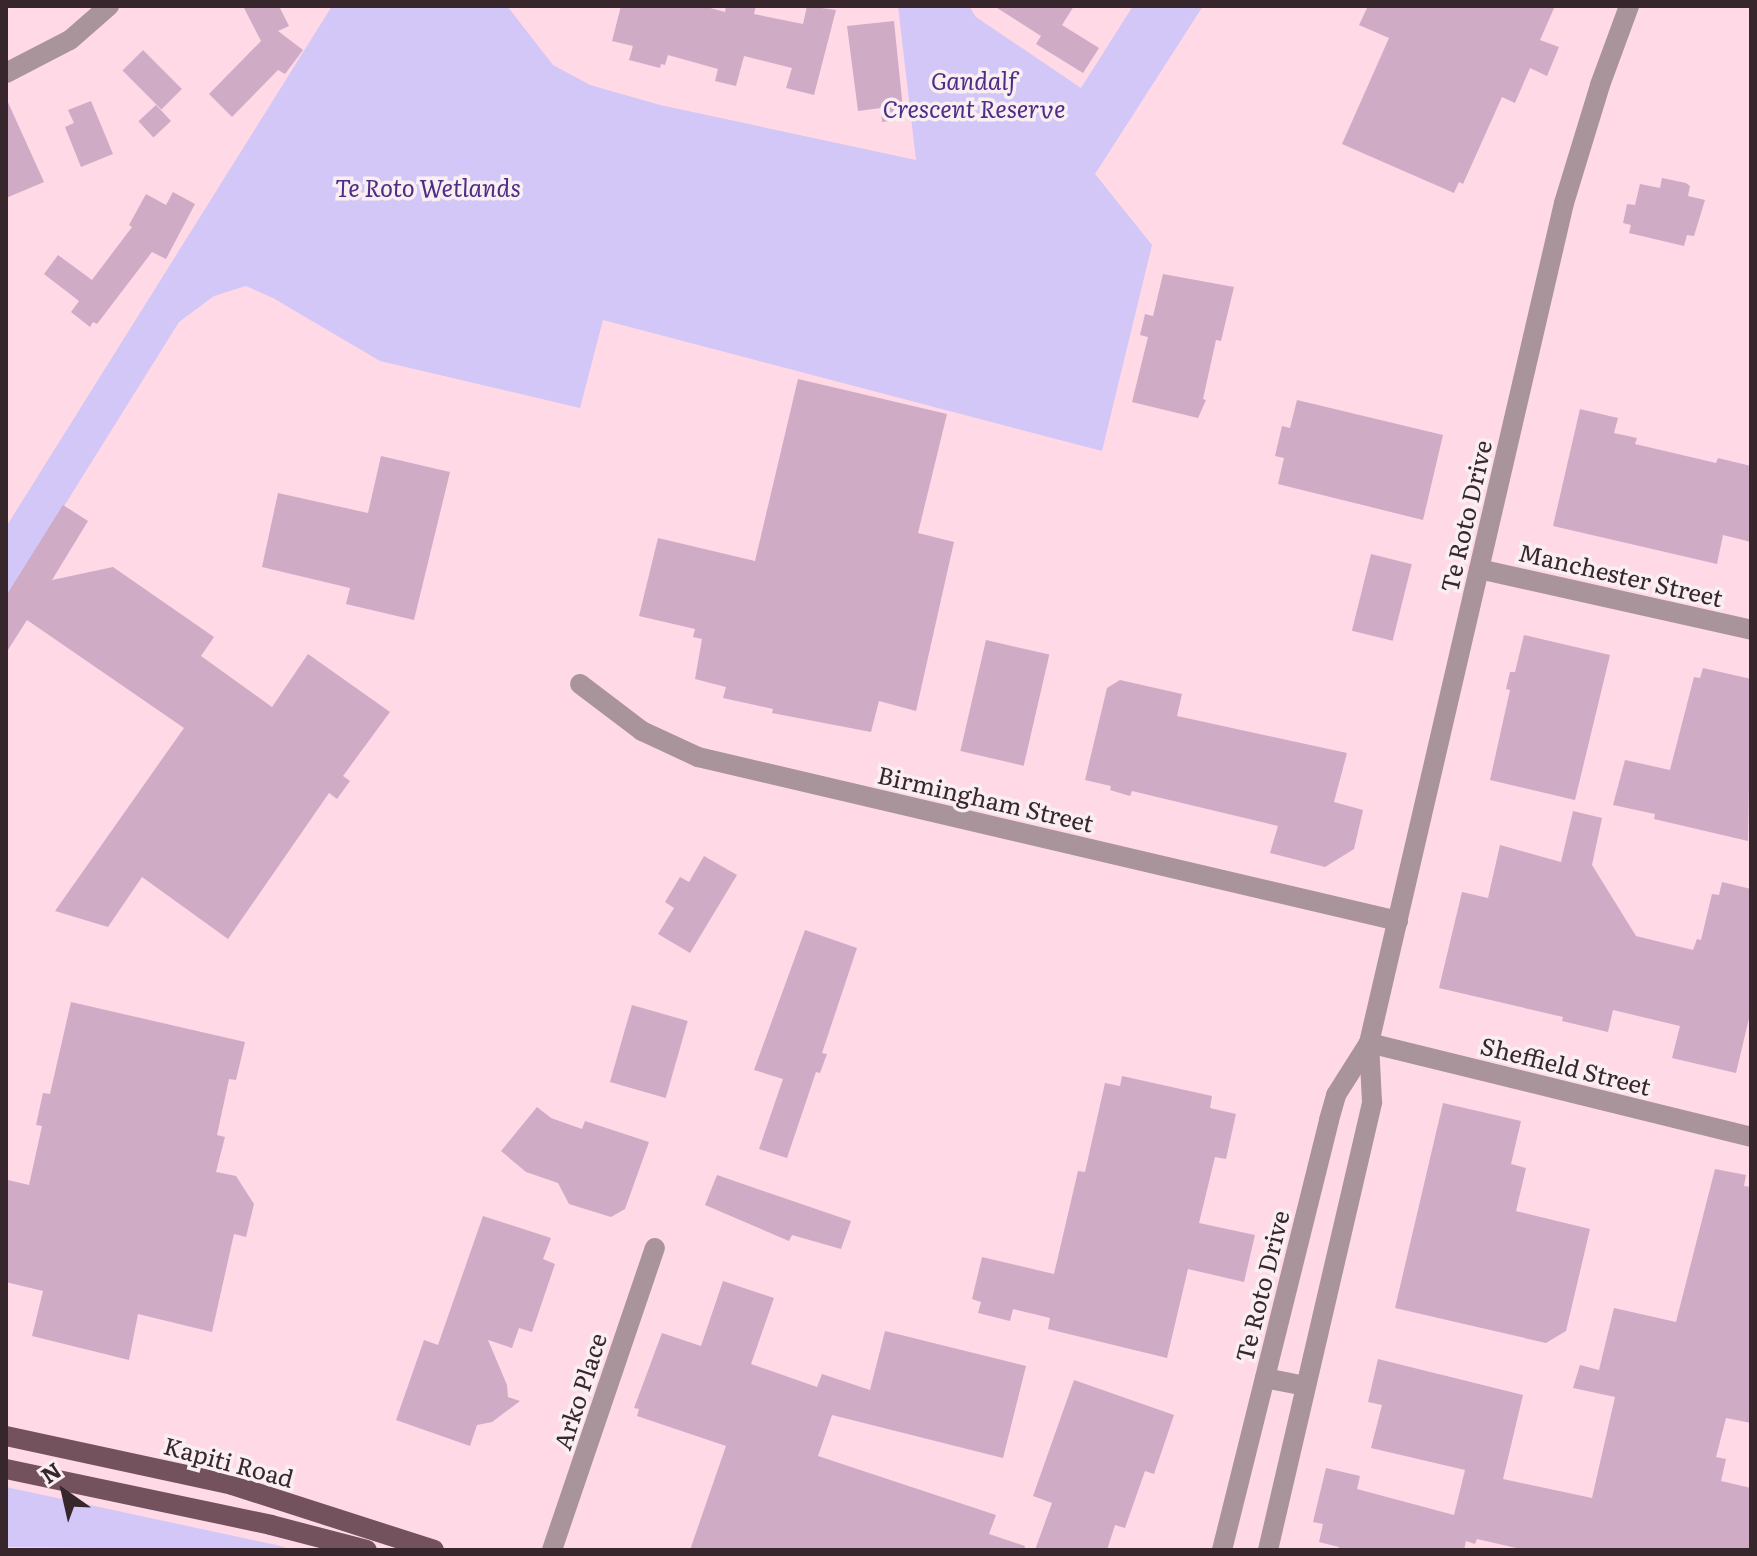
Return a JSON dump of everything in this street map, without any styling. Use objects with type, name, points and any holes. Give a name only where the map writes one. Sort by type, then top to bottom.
[{"type":"main road","name":"Kapiti Road","points":[[6,1436],[232,1485],[434,1550]]},
{"type":"main road","points":[[6,1469],[271,1525],[367,1550]]},
{"type":"main road","points":[[232,1485],[271,1525]]},
{"type":"street","points":[[6,73],[70,40],[109,6]]},
{"type":"street","name":"Te Roto Drive","points":[[1268,1550],[1372,1102],[1369,1043],[1564,203],[1600,85],[1629,6]]},
{"type":"street","name":"Manchester Street","points":[[1479,569],[1751,630]]},
{"type":"street","name":"Birmingham Street","points":[[580,684],[642,731],[698,757],[1398,921]]},
{"type":"street","name":"Te Roto Drive","points":[[1222,1550],[1336,1095],[1369,1043]]},
{"type":"street","name":"Sheffield Street","points":[[1369,1043],[1751,1137]]},
{"type":"street","name":"Arko Place","points":[[552,1550],[655,1248]]},
{"type":"street","points":[[1265,1378],[1305,1386]]},
{"type":"green space","name":"Te Roto Wetlands","points":[[332,6],[507,6],[553,65],[590,85],[660,105],[916,160],[898,6],[969,6],[976,17],[1081,88],[1133,6],[1203,6],[1095,174],[1152,245],[1102,451],[603,320],[580,408],[380,361],[273,298],[246,286],[214,296],[179,322],[6,599],[6,527]]},
{"type":"green space","points":[[6,1487],[276,1545],[295,1550],[6,1547]]},
{"type":"building","points":[[243,6],[279,6],[289,26],[278,31],[303,50],[285,74],[278,70],[232,117],[209,94],[261,41]]},
{"type":"building","points":[[621,6],[703,6],[725,12],[726,6],[756,6],[754,14],[803,24],[807,6],[836,10],[814,95],[786,88],[792,68],[744,56],[736,86],[715,81],[718,69],[668,55],[665,65],[661,64],[660,68],[629,60],[633,46],[612,41]]},
{"type":"building","points":[[994,6],[1074,6],[1062,25],[1099,48],[1083,73],[1036,44],[1041,36]]},
{"type":"building","points":[[1368,6],[1555,6],[1540,40],[1559,47],[1547,76],[1530,68],[1515,103],[1502,97],[1463,184],[1459,182],[1454,193],[1342,144],[1389,38],[1359,25]]},
{"type":"building","points":[[894,21],[904,119],[882,122],[881,108],[858,111],[847,26]]},
{"type":"building","points":[[143,50],[182,89],[161,109],[122,71]]},
{"type":"building","points":[[6,98],[44,182],[6,198]]},
{"type":"building","points":[[91,101],[113,154],[81,167],[65,127],[74,123],[68,110]]},
{"type":"building","points":[[156,105],[171,121],[153,137],[138,121]]},
{"type":"building","points":[[1662,178],[1686,183],[1690,186],[1688,196],[1705,200],[1694,236],[1687,235],[1684,246],[1629,233],[1631,225],[1623,223],[1627,204],[1635,205],[1640,184],[1660,188]]},
{"type":"building","points":[[173,192],[195,204],[166,259],[152,252],[97,324],[93,322],[90,327],[71,312],[79,301],[44,274],[58,255],[92,280],[132,227],[129,225],[146,194],[166,205]]},
{"type":"building","points":[[1163,274],[1234,287],[1221,341],[1216,340],[1203,399],[1206,400],[1198,418],[1132,402],[1148,337],[1140,335],[1145,314],[1153,316]]},
{"type":"building","points":[[798,379],[947,414],[918,533],[954,542],[916,711],[879,701],[871,732],[772,713],[773,709],[723,698],[726,687],[695,679],[702,639],[693,637],[695,629],[639,616],[658,538],[755,561]]},
{"type":"building","points":[[1297,400],[1443,435],[1423,520],[1278,484],[1284,458],[1275,456],[1282,426],[1290,428]]},
{"type":"building","points":[[1580,409],[1618,418],[1614,433],[1637,438],[1635,444],[1716,463],[1718,458],[1751,466],[1751,542],[1723,535],[1717,564],[1553,526]]},
{"type":"building","points":[[381,456],[450,472],[414,620],[346,604],[350,588],[262,567],[278,493],[368,513]]},
{"type":"building","points":[[63,505],[88,521],[52,580],[113,567],[214,637],[201,656],[272,707],[308,654],[390,712],[343,776],[350,781],[337,799],[329,793],[228,939],[142,877],[108,927],[55,911],[184,728],[27,620],[6,653],[6,596]]},
{"type":"building","points":[[1371,554],[1412,564],[1393,641],[1352,631]]},
{"type":"building","points":[[1524,635],[1610,655],[1575,800],[1490,780],[1510,690],[1506,689],[1510,672],[1515,672]]},
{"type":"building","points":[[986,640],[1049,655],[1024,766],[960,751]]},
{"type":"building","points":[[1703,668],[1751,679],[1748,841],[1654,819],[1655,814],[1613,805],[1625,760],[1670,770],[1694,677],[1700,678]]},
{"type":"building","points":[[1120,680],[1182,694],[1177,716],[1347,753],[1334,802],[1363,810],[1354,849],[1325,867],[1270,853],[1278,826],[1132,791],[1130,796],[1110,790],[1111,786],[1085,780],[1107,688]]},
{"type":"building","points":[[1573,811],[1602,818],[1592,865],[1636,936],[1693,950],[1697,939],[1701,940],[1712,894],[1719,895],[1722,882],[1751,889],[1751,1010],[1736,1073],[1672,1058],[1680,1026],[1613,1010],[1608,1032],[1562,1021],[1563,1017],[1439,988],[1462,892],[1488,898],[1500,845],[1561,862]]},
{"type":"building","points":[[704,856],[737,875],[690,953],[658,934],[674,908],[665,902],[680,877],[689,882]]},
{"type":"building","points":[[805,930],[857,948],[822,1053],[827,1054],[820,1073],[816,1072],[787,1158],[759,1149],[783,1079],[754,1070]]},
{"type":"building","points":[[71,1002],[245,1042],[236,1080],[229,1079],[217,1135],[225,1137],[216,1172],[236,1176],[254,1204],[246,1237],[234,1234],[212,1332],[138,1314],[129,1360],[32,1336],[43,1291],[6,1282],[8,1180],[29,1185],[42,1126],[36,1125],[43,1093],[50,1094]]},
{"type":"building","points":[[632,1005],[688,1021],[666,1098],[610,1082]]},
{"type":"building","points":[[1122,1076],[1212,1096],[1210,1108],[1236,1114],[1226,1159],[1215,1157],[1199,1223],[1255,1235],[1244,1282],[1188,1269],[1167,1358],[1048,1329],[1050,1318],[1013,1309],[1010,1321],[978,1313],[981,1302],[972,1299],[982,1257],[1054,1274],[1078,1171],[1085,1172],[1105,1083],[1120,1086]]},
{"type":"building","points":[[1443,1103],[1521,1121],[1511,1164],[1526,1168],[1516,1211],[1590,1229],[1566,1331],[1546,1343],[1395,1308]]},
{"type":"building","points":[[537,1107],[551,1118],[582,1129],[585,1121],[649,1142],[625,1209],[611,1217],[569,1204],[558,1183],[526,1172],[501,1151]]},
{"type":"building","points":[[1715,1169],[1746,1175],[1744,1186],[1751,1187],[1751,1423],[1726,1418],[1716,1457],[1726,1459],[1721,1481],[1751,1488],[1751,1550],[1525,1550],[1477,1539],[1475,1544],[1466,1541],[1464,1550],[1338,1550],[1339,1547],[1319,1542],[1323,1524],[1313,1522],[1326,1468],[1360,1476],[1357,1489],[1454,1515],[1465,1470],[1371,1448],[1382,1405],[1368,1402],[1378,1359],[1523,1395],[1503,1479],[1592,1498],[1615,1397],[1573,1388],[1580,1365],[1599,1370],[1614,1308],[1676,1322]]},
{"type":"building","points":[[717,1175],[851,1221],[841,1249],[792,1235],[789,1241],[705,1205]]},
{"type":"building","points":[[483,1216],[551,1238],[543,1259],[555,1264],[532,1332],[519,1328],[512,1348],[488,1340],[507,1385],[508,1397],[520,1401],[492,1422],[477,1425],[470,1446],[396,1420],[424,1340],[438,1345]]},
{"type":"building","points":[[723,1281],[774,1298],[751,1364],[817,1387],[822,1374],[870,1390],[885,1331],[1026,1366],[1003,1458],[832,1415],[818,1456],[996,1515],[989,1534],[1025,1546],[1024,1550],[690,1550],[726,1446],[637,1416],[639,1409],[634,1408],[662,1333],[701,1346]]},
{"type":"building","points":[[1074,1380],[1174,1415],[1154,1474],[1145,1471],[1125,1528],[1115,1525],[1107,1550],[1035,1550],[1052,1503],[1033,1496]]},
{"type":"park label","name":"Gandalf Crescent Reserve","points":[[974,94]]}]
